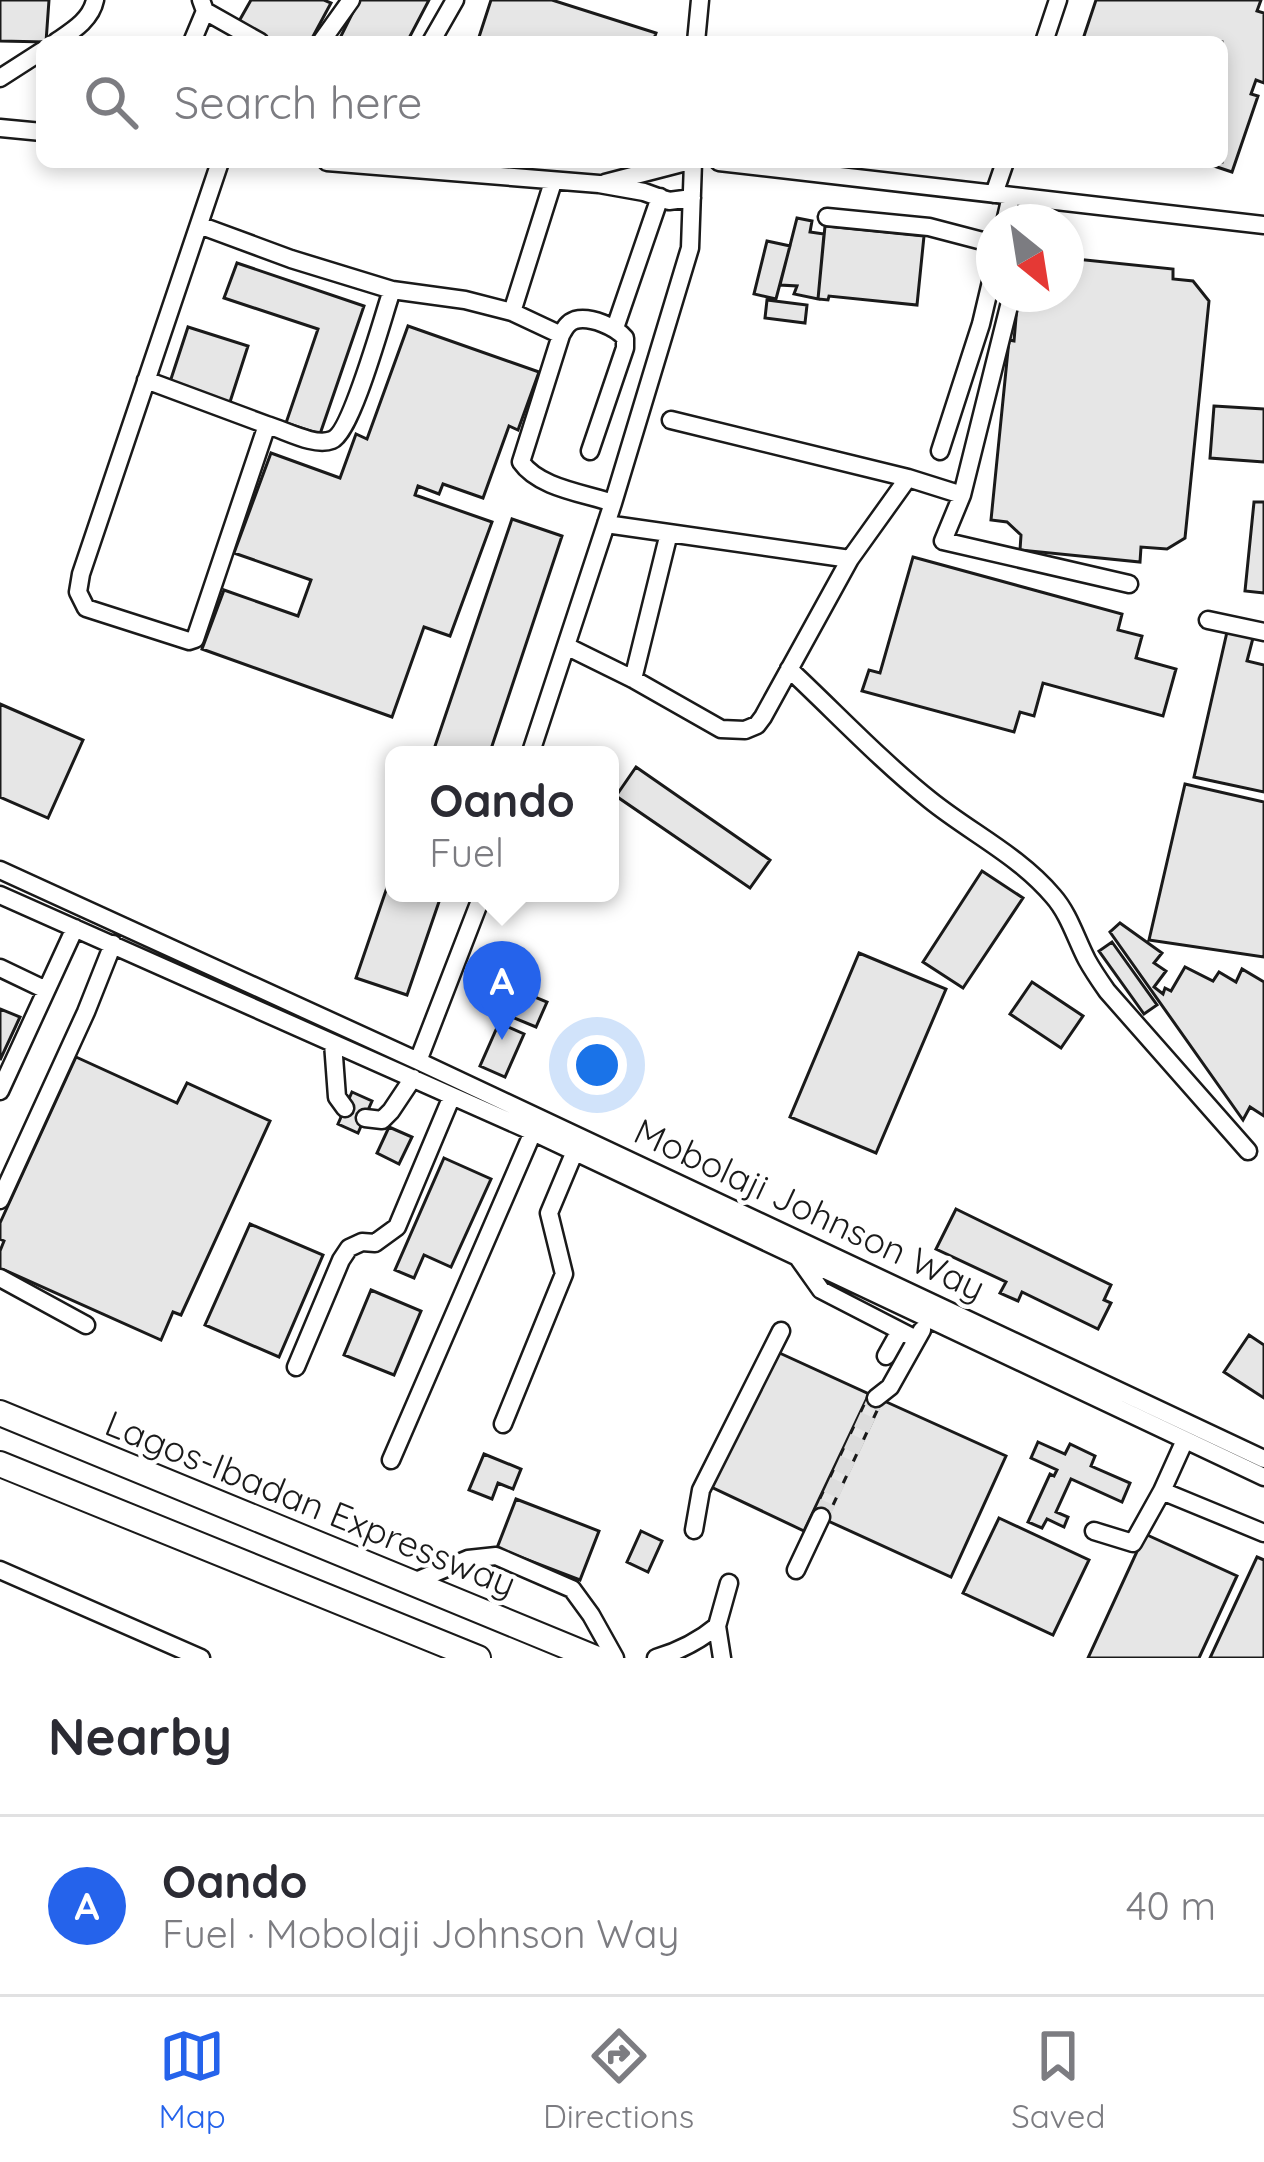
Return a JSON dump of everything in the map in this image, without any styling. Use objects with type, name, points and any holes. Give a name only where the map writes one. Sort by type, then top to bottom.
[{"type":"highway","name":"Lagos-Ibadan Expressway","points":[[0,1413],[595,1658]]},
{"type":"highway","points":[[0,1464],[478,1658]]},
{"type":"street","points":[[64,36],[86,19],[95,0]]},
{"type":"street","points":[[325,36],[351,0]]},
{"type":"street","points":[[434,36],[454,0]]},
{"type":"street","points":[[697,36],[700,0]]},
{"type":"street","points":[[1046,36],[1058,0]]},
{"type":"street","points":[[194,36],[203,5],[251,36]]},
{"type":"street","points":[[0,78],[36,55]]},
{"type":"street","points":[[0,128],[36,131]]},
{"type":"street","points":[[218,168],[99,517],[78,592],[86,608],[195,639],[267,425]]},
{"type":"street","points":[[413,168],[599,184],[669,201],[692,198]]},
{"type":"street","points":[[599,184],[633,168]]},
{"type":"street","points":[[533,746],[690,248],[690,168]]},
{"type":"street","points":[[771,168],[1264,225]]},
{"type":"street","points":[[1004,204],[1005,168]]},
{"type":"street","points":[[512,313],[553,182]]},
{"type":"street","points":[[615,328],[660,197]]},
{"type":"street","points":[[1035,204],[1036,200]]},
{"type":"street","points":[[826,217],[929,227],[976,239]]},
{"type":"street","points":[[200,225],[291,260],[392,290],[465,300],[512,313],[561,335]]},
{"type":"street","points":[[146,380],[319,442],[334,440],[343,432],[352,410],[392,290]]},
{"type":"street","points":[[940,451],[984,312]]},
{"type":"street","points":[[1008,312],[962,495],[943,541],[1129,584]]},
{"type":"street","points":[[590,452],[625,338],[615,328],[575,320],[561,335],[521,462],[543,480],[613,503]]},
{"type":"street","points":[[670,420],[962,495]]},
{"type":"street","points":[[566,646],[727,731],[745,730],[757,724],[850,559],[908,478]]},
{"type":"street","points":[[606,524],[850,559]]},
{"type":"street","points":[[633,680],[669,532]]},
{"type":"street","points":[[1208,620],[1264,632]]},
{"type":"street","points":[[788,669],[927,798],[993,843],[1051,892],[1107,991],[1248,1151]]},
{"type":"street","name":"Mobolaji Johnson Way","points":[[0,870],[415,1070],[1264,1459]]},
{"type":"street","name":"Mobolaji Johnson Way","points":[[0,895],[333,1042],[415,1070],[452,1096],[1264,1477]]},
{"type":"street","points":[[365,1118],[382,1120],[392,1112],[415,1070],[480,902]]},
{"type":"street","points":[[0,1091],[75,928]]},
{"type":"street","points":[[0,1200],[112,944]]},
{"type":"street","points":[[0,968],[46,990]]},
{"type":"street","points":[[333,1042],[337,1097],[345,1108]]},
{"type":"street","points":[[296,1366],[340,1260],[349,1248],[375,1243],[397,1227],[452,1096]]},
{"type":"street","points":[[391,1460],[533,1132]]},
{"type":"street","points":[[503,1424],[564,1274],[549,1214],[575,1151]]},
{"type":"street","points":[[799,1258],[821,1290],[908,1335]]},
{"type":"street","points":[[0,1278],[86,1324]]},
{"type":"street","points":[[886,1356],[928,1319]]},
{"type":"street","points":[[694,1530],[701,1490],[781,1331]]},
{"type":"street","points":[[876,1398],[890,1387],[908,1335]]},
{"type":"street","points":[[1094,1531],[1133,1544],[1185,1440]]},
{"type":"street","points":[[1162,1491],[1264,1533]]},
{"type":"street","points":[[796,1570],[820,1517]]},
{"type":"street","points":[[411,1583],[468,1559],[496,1556],[572,1589],[615,1658]]},
{"type":"street","points":[[0,1570],[202,1658]]},
{"type":"street","points":[[722,1658],[717,1626],[728,1582]]},
{"type":"street","points":[[656,1658],[691,1644],[717,1626]]},
{"type":"building","points":[[0,0],[49,0],[46,36],[36,36],[36,42],[0,41]]},
{"type":"building","points":[[251,0],[331,3],[313,36],[262,36],[238,23]]},
{"type":"building","points":[[359,0],[429,0],[410,36],[341,36]]},
{"type":"building","points":[[491,0],[552,0],[656,33],[655,36],[479,36]]},
{"type":"building","points":[[1096,0],[1261,0],[1257,11],[1264,13],[1264,83],[1256,80],[1251,94],[1258,96],[1232,172],[1220,168],[1228,168],[1228,36],[1084,36]]},
{"type":"building","points":[[797,218],[812,221],[810,232],[824,234],[818,299],[794,294],[797,286],[780,285]]},
{"type":"building","points":[[825,226],[924,236],[917,305],[829,296],[818,299]]},
{"type":"building","points":[[767,241],[790,246],[776,299],[754,294]]},
{"type":"building","points":[[1084,260],[1173,269],[1173,279],[1193,281],[1209,301],[1185,538],[1167,549],[1141,547],[1140,562],[1020,550],[1021,535],[1007,522],[991,520],[1009,340],[1014,341],[1016,312],[1084,312]]},
{"type":"building","points":[[237,263],[364,306],[320,434],[286,423],[318,329],[224,298]]},
{"type":"building","points":[[767,300],[807,305],[805,323],[765,318]]},
{"type":"building","points":[[408,326],[539,372],[518,430],[509,426],[483,498],[443,484],[439,494],[418,486],[415,495],[492,522],[450,636],[424,627],[392,717],[202,649],[224,590],[298,616],[311,580],[234,553],[271,453],[340,478],[356,434],[367,439]]},
{"type":"building","points":[[188,327],[248,346],[229,405],[169,385]]},
{"type":"building","points":[[1214,406],[1264,409],[1264,462],[1210,458]]},
{"type":"building","points":[[1254,502],[1264,502],[1264,593],[1245,591]]},
{"type":"building","points":[[512,519],[562,536],[492,746],[435,746]]},
{"type":"building","points":[[913,557],[1122,614],[1118,630],[1142,636],[1136,658],[1176,669],[1163,716],[1043,683],[1034,716],[1020,712],[1014,732],[862,691],[869,670],[880,673]]},
{"type":"building","points":[[1227,632],[1253,638],[1247,661],[1264,665],[1264,792],[1194,777]]},
{"type":"building","points":[[0,704],[83,740],[48,818],[0,797]]},
{"type":"building","points":[[636,767],[770,860],[750,888],[619,798]]},
{"type":"building","points":[[1185,784],[1264,802],[1264,957],[1149,940]]},
{"type":"building","points":[[982,871],[1023,898],[963,988],[923,962]]},
{"type":"building","points":[[385,893],[385,902],[439,902],[407,995],[356,978]]},
{"type":"building","points":[[1120,923],[1162,953],[1154,963],[1166,971],[1154,987],[1163,994],[1165,988],[1171,991],[1185,967],[1213,981],[1219,972],[1236,982],[1242,969],[1264,982],[1264,1116],[1250,1107],[1243,1120],[1110,932]]},
{"type":"building","points":[[1112,942],[1157,1005],[1144,1014],[1099,951]]},
{"type":"building","points":[[859,953],[946,989],[876,1153],[790,1117]]},
{"type":"building","points":[[1032,982],[1083,1016],[1061,1048],[1010,1014]]},
{"type":"building","points":[[506,985],[547,1002],[536,1027],[495,1010]]},
{"type":"building","points":[[0,1009],[20,1017],[0,1060]]},
{"type":"building","points":[[499,1023],[524,1034],[505,1077],[480,1066]]},
{"type":"building","points":[[76,1057],[177,1103],[187,1083],[270,1121],[181,1315],[173,1312],[161,1340],[0,1268],[4,1241],[0,1223]]},
{"type":"building","points":[[352,1092],[372,1101],[358,1133],[338,1124]]},
{"type":"building","points":[[389,1127],[412,1137],[399,1164],[377,1153]]},
{"type":"building","points":[[444,1158],[491,1179],[451,1267],[424,1255],[414,1278],[395,1270]]},
{"type":"building","points":[[956,1209],[1111,1285],[1104,1300],[1111,1303],[1098,1329],[1022,1292],[1018,1301],[1000,1293],[1006,1282],[936,1249]]},
{"type":"building","points":[[250,1224],[323,1255],[279,1357],[205,1325]]},
{"type":"building","points":[[371,1290],[421,1311],[394,1375],[344,1355]]},
{"type":"building","points":[[1249,1335],[1264,1345],[1264,1398],[1224,1372]]},
{"type":"building","points":[[773,1350],[869,1394],[804,1531],[707,1485]]},
{"type":"building","points":[[869,1394],[882,1400],[826,1520],[813,1513]]},
{"type":"building","points":[[882,1400],[1006,1456],[951,1577],[826,1520]]},
{"type":"building","points":[[1038,1442],[1065,1454],[1070,1444],[1095,1456],[1091,1466],[1130,1483],[1122,1502],[1071,1479],[1056,1512],[1068,1517],[1064,1527],[1047,1519],[1042,1528],[1028,1522],[1050,1474],[1054,1476],[1057,1470],[1031,1458]]},
{"type":"building","points":[[484,1454],[521,1469],[513,1489],[498,1483],[492,1499],[469,1490]]},
{"type":"building","points":[[516,1499],[599,1531],[580,1580],[497,1548]]},
{"type":"building","points":[[999,1518],[1089,1560],[1053,1635],[963,1593]]},
{"type":"building","points":[[641,1531],[662,1541],[648,1572],[627,1562]]},
{"type":"building","points":[[1145,1534],[1237,1576],[1199,1658],[1088,1658]]},
{"type":"building","points":[[1257,1557],[1264,1560],[1264,1658],[1210,1658]]},
{"type":"tunnel","points":[[821,1517],[876,1398]]},
{"type":"place","name":"Oando","points":[[502,1040]]}]
